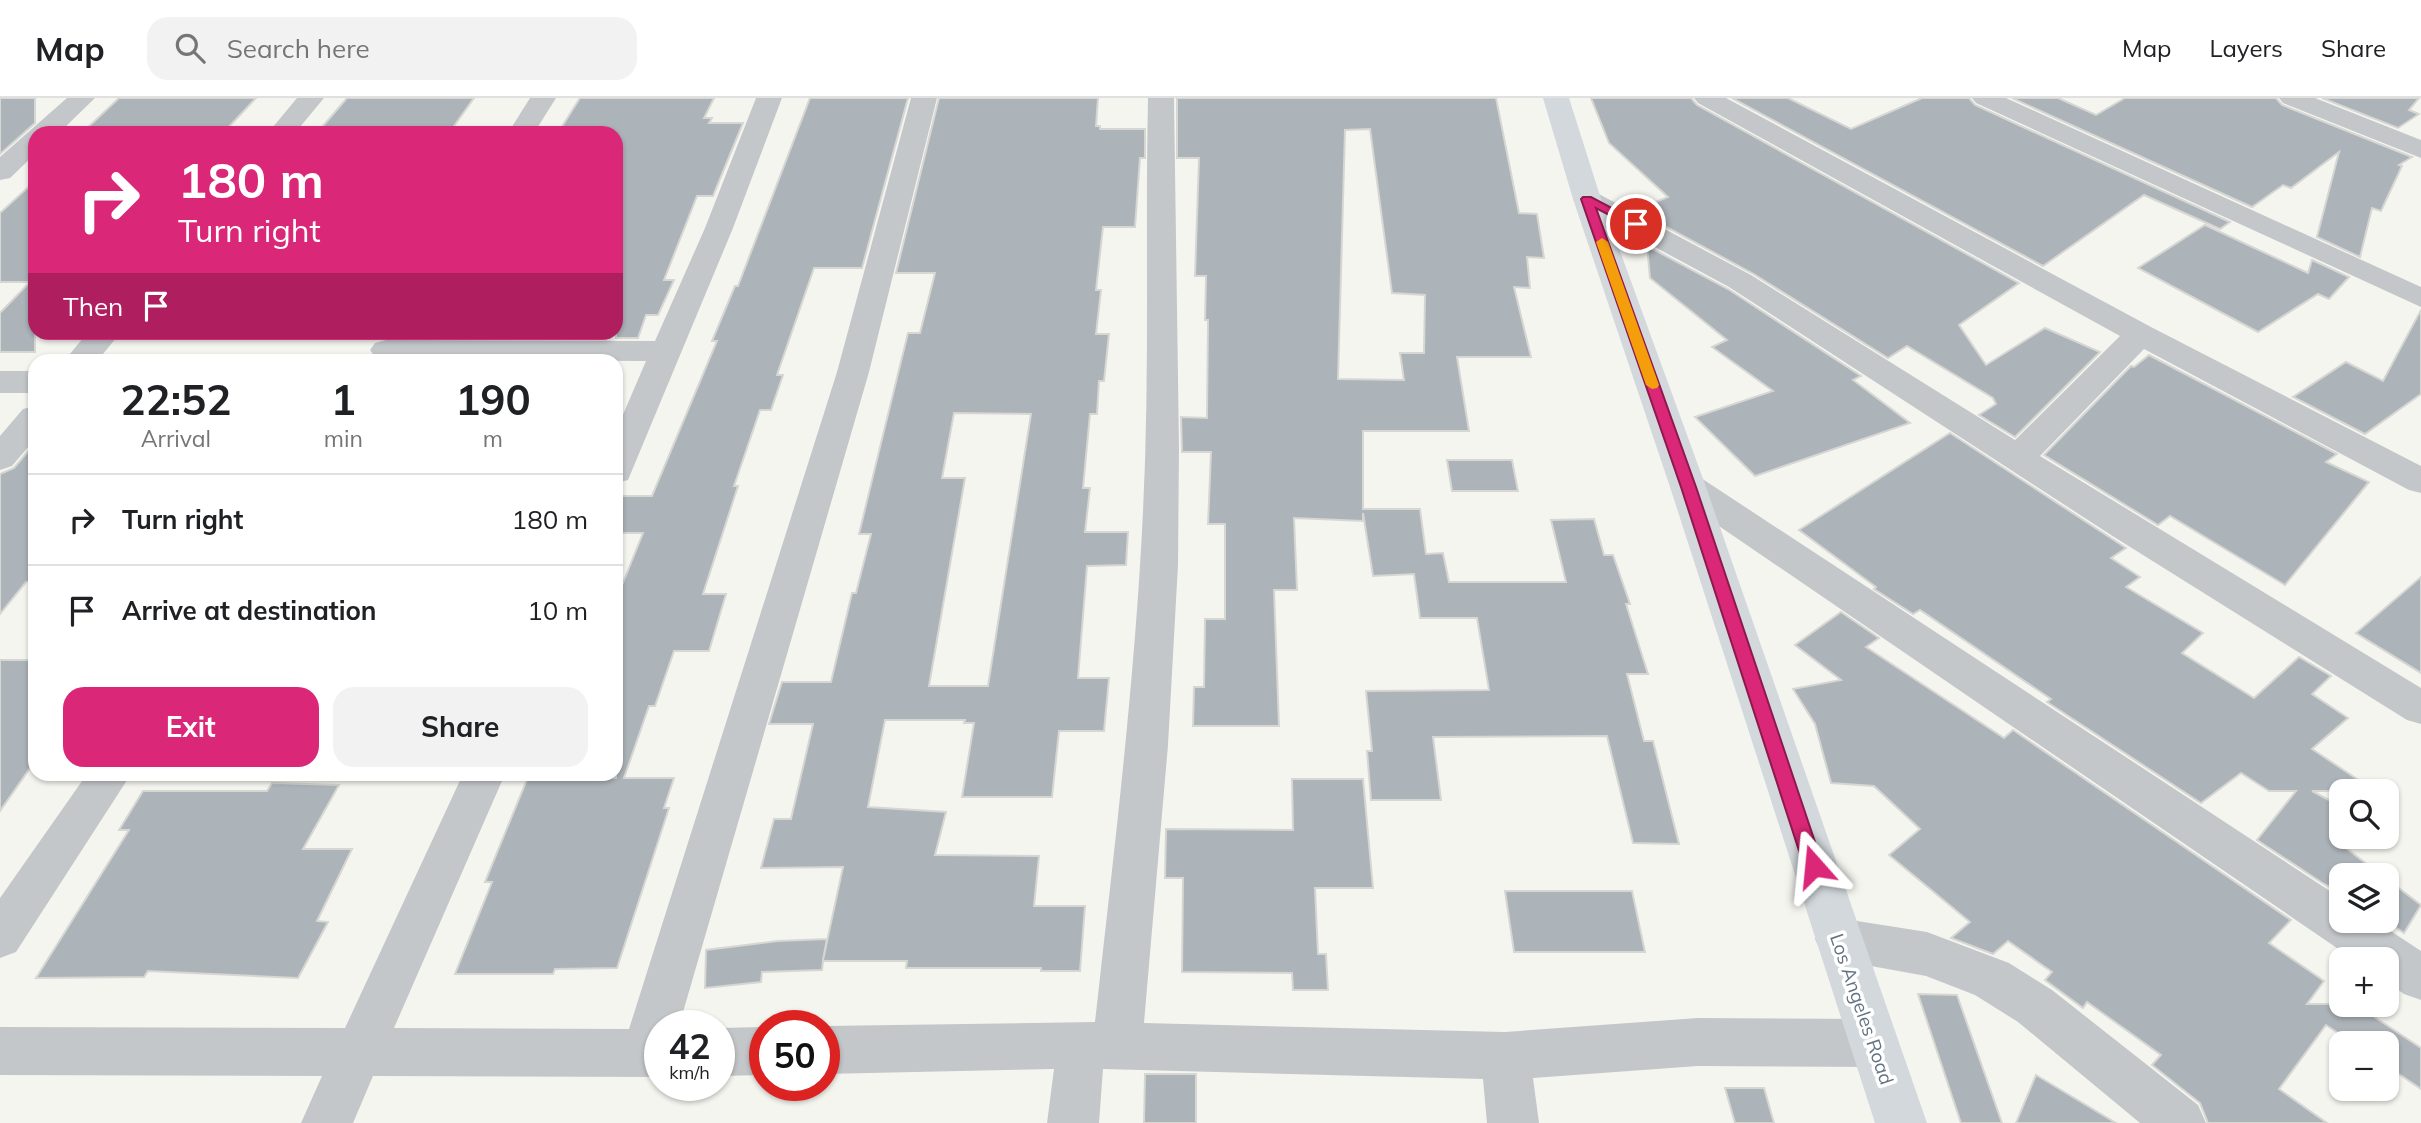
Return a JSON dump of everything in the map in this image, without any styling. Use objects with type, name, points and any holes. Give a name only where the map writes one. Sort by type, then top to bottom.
[{"type":"main road","name":"Los Angeles Road","points":[[1556,98],[1587,199],[1688,487],[1901,1123]]},
{"type":"street","points":[[51,126],[82,98]]},
{"type":"street","points":[[287,126],[311,98]]},
{"type":"street","points":[[525,126],[543,98]]},
{"type":"street","points":[[623,455],[769,98]]},
{"type":"street","points":[[666,1010],[853,372],[924,98]]},
{"type":"street","points":[[1073,1123],[1099,1045],[1144,764],[1159,565],[1163,274],[1161,98]]},
{"type":"street","points":[[1707,98],[2140,334],[2421,481]]},
{"type":"street","points":[[1985,98],[2421,298]]},
{"type":"street","points":[[2292,98],[2421,150]]},
{"type":"street","points":[[0,172],[28,146]]},
{"type":"street","points":[[1587,199],[1740,281],[2124,526],[2421,708]]},
{"type":"street","points":[[2019,457],[2140,334]]},
{"type":"street","points":[[86,354],[99,340]]},
{"type":"street","points":[[387,348],[667,351]]},
{"type":"street","points":[[0,382],[28,382]]},
{"type":"street","points":[[0,458],[28,425]]},
{"type":"street","points":[[1688,487],[2421,978]]},
{"type":"street","points":[[0,937],[105,781]]},
{"type":"street","points":[[327,1123],[481,781]]},
{"type":"street","points":[[1838,939],[1927,954],[1992,979],[2035,1006],[2180,1123]]},
{"type":"street","points":[[840,1050],[1099,1045],[1505,1056],[1698,1042],[1874,1043]]},
{"type":"street","points":[[0,1051],[644,1053]]},
{"type":"street","points":[[1505,1056],[1513,1123]]},
{"type":"building","points":[[0,98],[35,98],[35,123],[28,126],[28,129],[0,154]]},
{"type":"building","points":[[119,98],[256,98],[230,126],[89,126]]},
{"type":"building","points":[[347,98],[474,98],[454,126],[323,126]]},
{"type":"building","points":[[580,98],[714,98],[704,118],[712,118],[709,123],[743,123],[713,196],[697,196],[664,280],[674,280],[658,315],[646,315],[638,338],[623,338],[623,126],[562,126]]},
{"type":"building","points":[[810,98],[908,98],[862,268],[814,268],[777,375],[783,375],[771,410],[760,410],[734,486],[738,486],[703,594],[726,594],[709,651],[674,651],[655,706],[649,706],[624,778],[674,778],[664,808],[669,808],[617,968],[555,969],[553,974],[455,974],[492,882],[485,882],[526,781],[623,781],[623,583],[643,533],[623,533],[623,496],[652,496],[717,341],[712,341],[735,286],[738,286]]},
{"type":"building","points":[[939,98],[1098,98],[1096,126],[1100,126],[1100,129],[1145,129],[1145,158],[1140,158],[1135,227],[1103,227],[1096,290],[1101,290],[1096,334],[1109,334],[1104,381],[1099,381],[1097,414],[1090,414],[1083,488],[1090,488],[1085,532],[1128,532],[1126,565],[1087,566],[1078,678],[1109,678],[1104,731],[1059,731],[1052,797],[962,797],[974,723],[964,723],[965,720],[885,720],[868,807],[946,812],[935,855],[1039,856],[1034,906],[1085,906],[1080,971],[1041,971],[1041,968],[906,968],[907,961],[823,961],[822,970],[762,972],[761,982],[705,988],[706,950],[778,941],[827,939],[823,960],[843,867],[761,868],[774,819],[791,819],[813,724],[769,724],[782,682],[831,682],[852,593],[856,593],[871,534],[859,534],[908,333],[920,333],[935,273],[896,273]],"holes":[[[954,413],[1031,414],[988,686],[929,686],[965,478],[942,478]]]},
{"type":"building","points":[[1177,98],[1496,98],[1519,213],[1537,214],[1544,258],[1527,257],[1530,288],[1514,287],[1531,357],[1457,357],[1469,431],[1363,431],[1363,509],[1420,509],[1426,554],[1443,553],[1449,582],[1566,582],[1551,520],[1594,519],[1604,555],[1613,555],[1630,604],[1626,604],[1648,674],[1627,674],[1644,741],[1653,741],[1679,844],[1633,843],[1607,736],[1433,737],[1441,800],[1371,800],[1367,751],[1372,751],[1366,691],[1489,690],[1477,618],[1420,618],[1414,574],[1373,576],[1363,513],[1363,521],[1294,518],[1297,590],[1274,590],[1279,726],[1193,726],[1194,687],[1204,687],[1205,619],[1225,619],[1225,524],[1208,524],[1211,452],[1182,452],[1181,417],[1207,418],[1208,320],[1205,320],[1206,276],[1195,276],[1199,158],[1177,158]],"holes":[[[1370,129],[1392,293],[1425,295],[1424,353],[1400,353],[1404,380],[1338,379],[1345,130]]]},
{"type":"building","points":[[1591,98],[1691,98],[1697,105],[2019,283],[1959,325],[1986,365],[2045,328],[2100,352],[2015,437],[1979,415],[1996,404],[1993,398],[1907,346],[1888,358],[1752,273],[1644,215],[1644,207],[1668,197],[1609,143]]},
{"type":"building","points":[[1732,98],[1788,98],[1851,129],[1922,98],[1969,98],[1975,105],[2230,222],[2220,229],[2144,195],[2043,266]]},
{"type":"building","points":[[2012,98],[2058,98],[2096,115],[2125,98],[2276,98],[2282,105],[2412,157],[2399,165],[2402,166],[2381,211],[2372,208],[2360,257],[2317,237],[2339,152],[2291,188],[2283,185],[2252,207]]},
{"type":"building","points":[[2322,98],[2419,98],[2409,110],[2419,114],[2398,128]]},
{"type":"building","points":[[28,187],[28,282],[0,282],[0,213]]},
{"type":"building","points":[[2205,225],[2308,273],[2312,260],[2349,277],[2329,299],[2318,294],[2258,332],[2138,268]]},
{"type":"building","points":[[1647,246],[1728,289],[1861,376],[1853,380],[1910,423],[1755,476],[1695,417],[1773,391],[1712,347],[1727,340],[1650,278]]},
{"type":"building","points":[[28,284],[28,340],[35,340],[35,352],[0,352],[0,313]]},
{"type":"building","points":[[2421,310],[2421,394],[2365,434],[2293,397],[2346,362],[2383,381]]},
{"type":"building","points":[[2149,355],[2337,454],[2326,462],[2369,482],[2285,585],[2170,516],[2158,525],[2044,455],[2131,366],[2134,367]]},
{"type":"building","points":[[1950,433],[2126,548],[2111,558],[2140,577],[2126,587],[2203,633],[2182,653],[2254,698],[2299,657],[2331,676],[2312,694],[2348,718],[2312,749],[2357,779],[2329,779],[2329,791],[2312,791],[2329,800],[2329,849],[2347,849],[2365,863],[2329,863],[2329,886],[2324,884],[2257,840],[2296,791],[2269,791],[2241,773],[2201,803],[2047,702],[2051,699],[1920,610],[1913,614],[1874,589],[1876,587],[1799,530]]},
{"type":"building","points":[[28,451],[28,582],[0,614],[0,474],[14,468]]},
{"type":"building","points":[[1447,460],[1512,460],[1518,491],[1452,491]]},
{"type":"building","points":[[2421,577],[2421,673],[2356,633]]},
{"type":"building","points":[[1841,612],[1879,638],[1866,647],[2004,738],[2013,730],[2291,920],[2269,943],[2324,981],[2307,1004],[2329,1004],[2329,1017],[2374,1017],[2396,1031],[2335,1031],[2326,1025],[2279,1089],[2327,1123],[2208,1123],[2200,1103],[2152,1065],[2161,1055],[2087,1002],[2083,1008],[2045,980],[2052,972],[2008,941],[1993,954],[1951,938],[1970,922],[1889,855],[1920,829],[1874,786],[1831,783],[1815,724],[1793,689],[1841,680],[1795,645]]},
{"type":"building","points":[[0,660],[28,660],[28,771],[0,811]]},
{"type":"building","points":[[1292,779],[1363,779],[1373,888],[1315,888],[1318,954],[1326,954],[1328,990],[1293,990],[1292,973],[1182,972],[1183,878],[1165,878],[1166,829],[1293,830]]},
{"type":"building","points":[[272,783],[339,785],[303,849],[352,849],[317,921],[328,922],[298,978],[148,971],[144,977],[36,978],[129,830],[119,830],[143,791],[267,791]]},
{"type":"building","points":[[2399,888],[2421,905],[2404,933],[2399,930]]},
{"type":"building","points":[[1505,891],[1632,891],[1645,952],[1514,952]]},
{"type":"building","points":[[1918,994],[1957,995],[2002,1123],[1961,1123]]},
{"type":"building","points":[[2399,1033],[2421,1048],[2421,1089],[2399,1074]]},
{"type":"building","points":[[1145,1074],[1196,1074],[1196,1123],[1144,1123]]},
{"type":"building","points":[[2036,1075],[2116,1123],[2016,1123]]},
{"type":"building","points":[[1725,1088],[1764,1088],[1774,1123],[1735,1123]]},
{"type":"slow traffic","points":[[1602,242],[1652,385]]},
{"type":"route","points":[[1636,224],[1587,199],[1688,487],[1814,866]]}]
